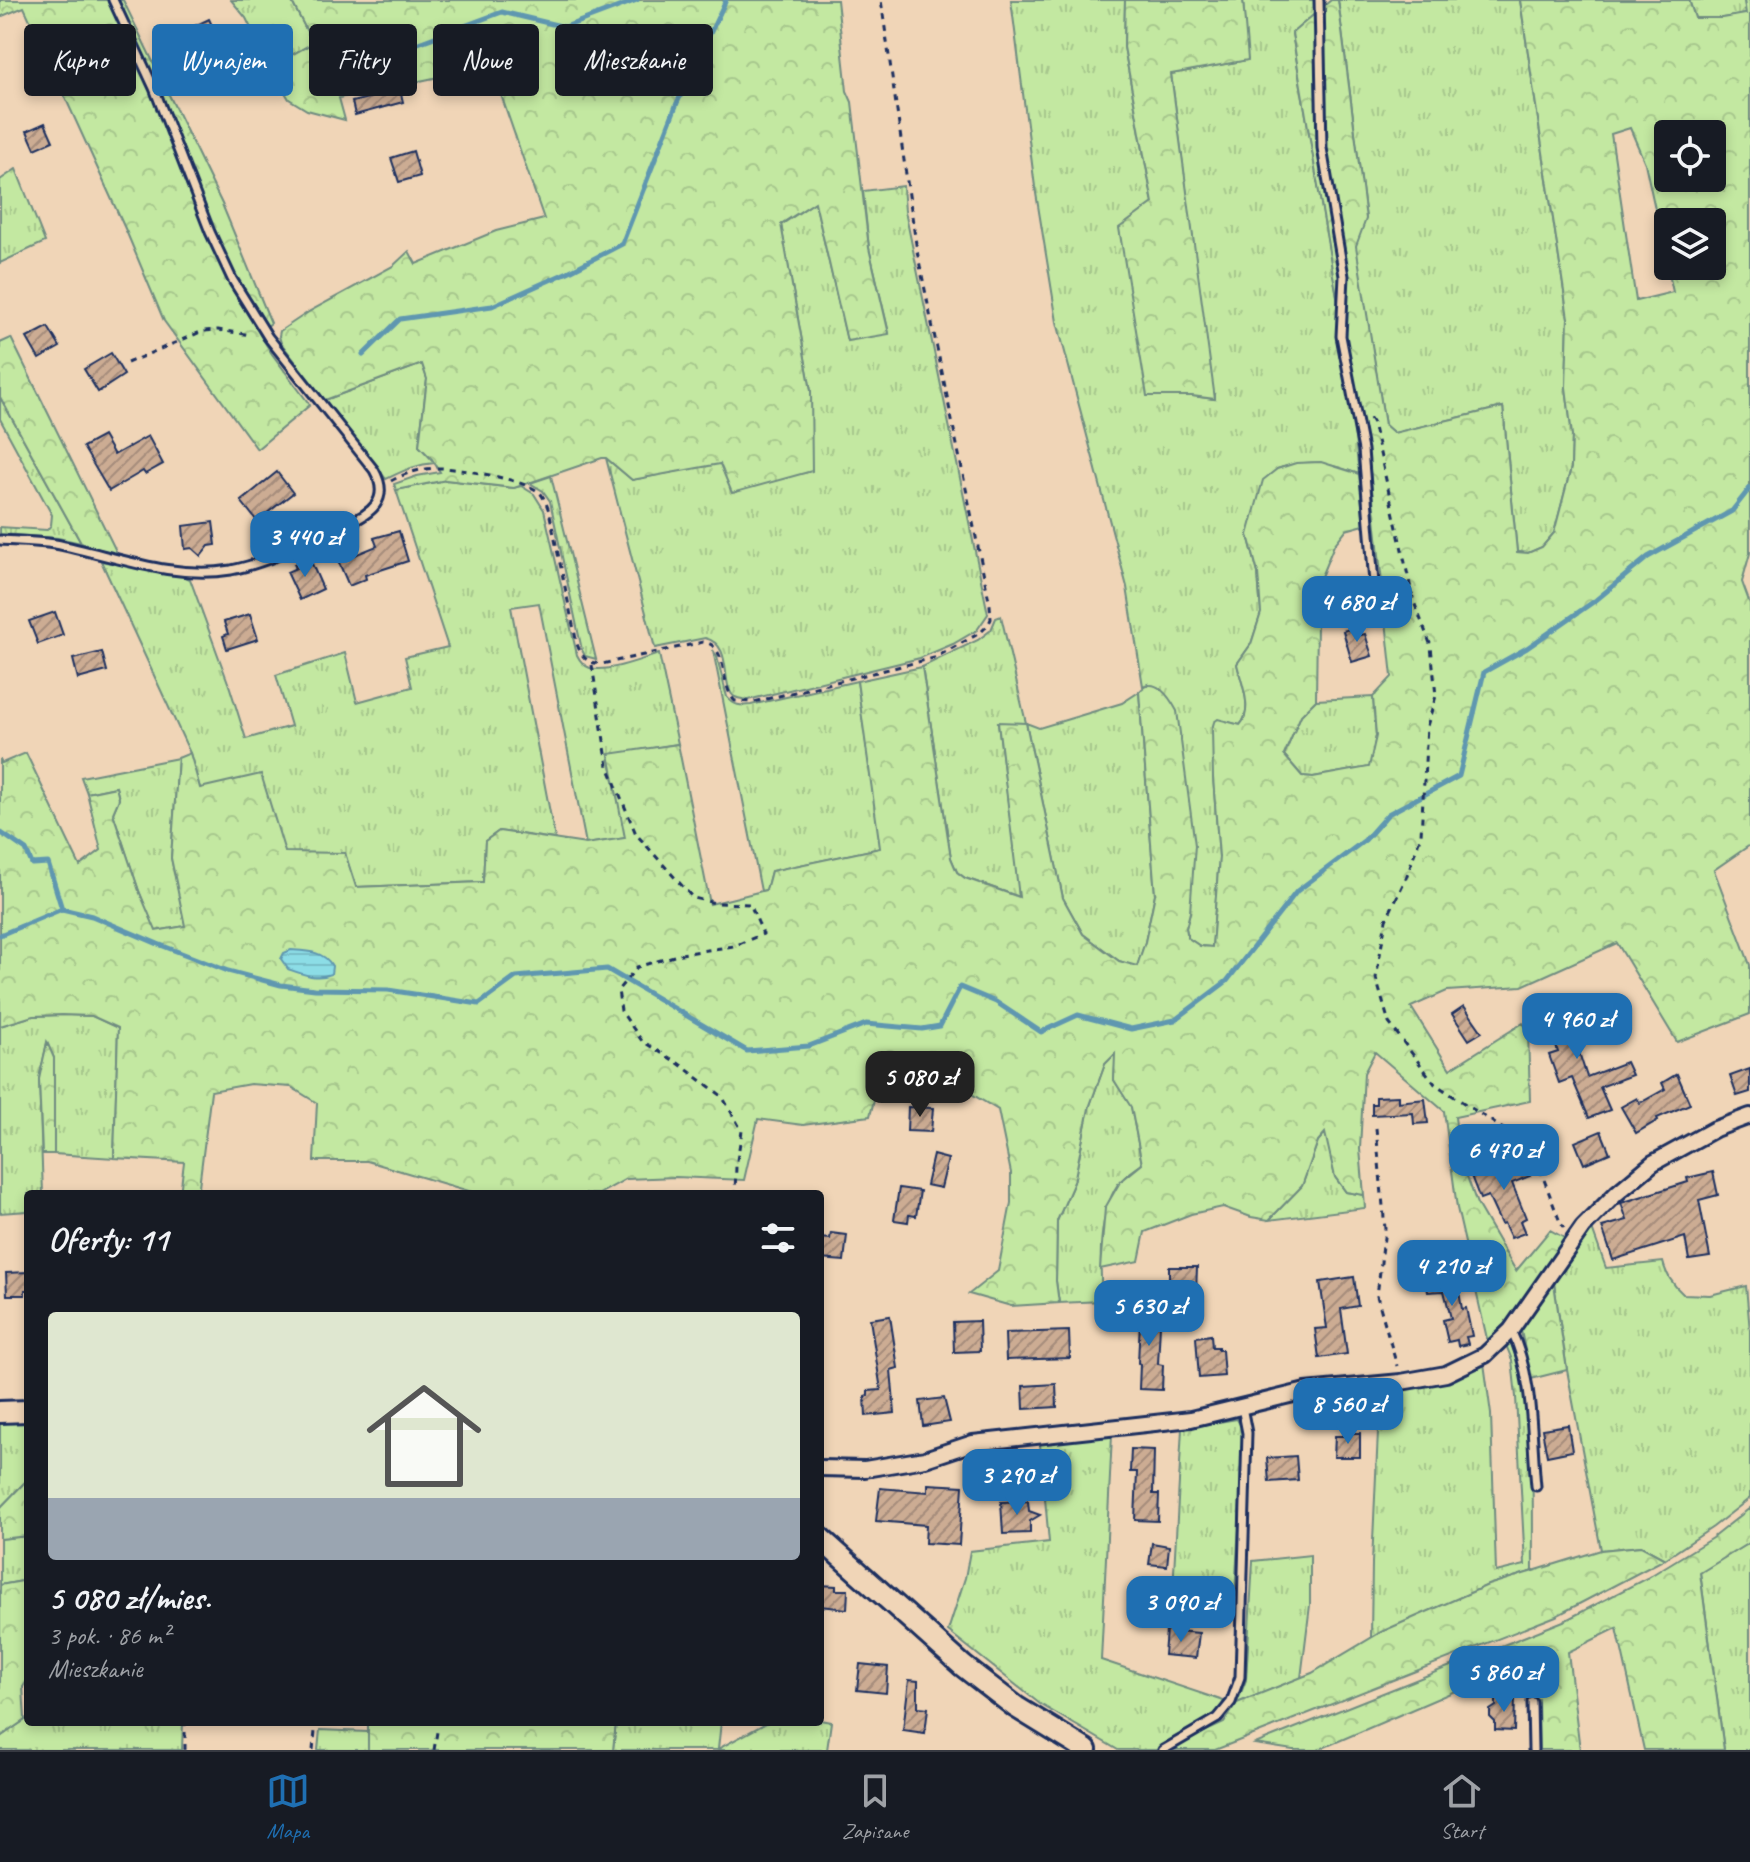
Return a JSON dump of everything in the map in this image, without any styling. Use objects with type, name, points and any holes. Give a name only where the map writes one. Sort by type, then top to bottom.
[{"type":"street","points":[[824,1468],[865,1469],[925,1459],[973,1443],[1191,1419],[1306,1391],[1401,1382],[1446,1374],[1485,1355],[1511,1330],[1583,1227],[1617,1193],[1653,1163],[1715,1129],[1750,1116]]},
{"type":"street","points":[[0,1412],[24,1411]]},
{"type":"street","points":[[824,1542],[963,1666],[1016,1707],[1086,1750]]},
{"type":"lane","points":[[0,540],[55,544],[166,569],[227,570],[286,551],[353,522],[372,509],[381,494],[374,470],[268,337],[232,279],[210,232],[154,88],[113,0]]},
{"type":"lane","points":[[1319,0],[1322,148],[1344,276],[1341,336],[1363,450],[1375,595]]},
{"type":"lane","points":[[1511,1330],[1528,1388],[1536,1486]]},
{"type":"lane","points":[[1163,1750],[1218,1718],[1231,1702],[1240,1677],[1247,1433],[1242,1407]]},
{"type":"lane","points":[[1532,1702],[1533,1750]]},
{"type":"path","points":[[592,664],[709,642],[719,652],[731,697],[743,703],[754,702],[934,658],[980,633],[991,619],[917,251],[881,0]]},
{"type":"path","points":[[127,363],[203,331],[268,337]]},
{"type":"path","points":[[1355,414],[1369,416],[1373,423],[1414,602],[1431,646],[1436,696],[1427,726],[1421,835],[1406,878],[1386,920],[1376,978],[1389,1023],[1435,1084],[1532,1148],[1560,1222],[1574,1241]]},
{"type":"path","points":[[380,487],[410,473],[442,468],[518,482],[540,494],[549,511],[577,644],[581,654],[592,664],[608,766],[636,834],[693,898],[715,903],[750,904],[763,934],[734,946],[681,954],[637,967],[618,990],[621,1011],[642,1041],[722,1096],[742,1131],[735,1190]]},
{"type":"path","points":[[1376,1128],[1385,1229],[1377,1296],[1401,1382]]},
{"type":"path","points":[[185,1726],[185,1750]]},
{"type":"path","points":[[313,1750],[316,1726]]},
{"type":"path","points":[[434,1750],[437,1732]]},
{"type":"green space","points":[[0,0],[123,0],[135,24],[32,24],[24,7],[0,17]]},
{"type":"green space","points":[[231,0],[291,0],[309,35],[309,45],[293,54],[293,24],[249,24]]},
{"type":"green space","points":[[291,0],[837,0],[869,248],[889,334],[847,341],[815,202],[781,224],[811,391],[812,471],[732,493],[720,464],[632,480],[602,458],[514,488],[446,480],[396,490],[394,484],[440,472],[419,446],[427,379],[422,364],[325,400],[281,343],[280,331],[393,266],[409,251],[416,264],[496,231],[544,219],[501,96],[539,96],[539,24],[433,24],[433,78],[417,82],[417,24],[309,24],[309,35]]},
{"type":"green space","points":[[1011,0],[1125,0],[1124,47],[1153,204],[1147,395],[1214,399],[1171,74],[1247,60],[1243,0],[1316,0],[1317,13],[1292,34],[1339,308],[1336,337],[1354,429],[1359,474],[1310,462],[1277,469],[1248,535],[1258,573],[1261,613],[1251,644],[1237,664],[1245,696],[1244,719],[1240,725],[1225,721],[1213,777],[1219,857],[1212,947],[1200,946],[1188,938],[1186,928],[1190,912],[1148,684],[1143,686],[1127,587],[1057,322],[1035,187]]},
{"type":"green space","points":[[1125,0],[1243,0],[1248,60],[1171,74],[1215,399],[1147,396],[1119,228],[1153,203],[1124,47]]},
{"type":"green space","points":[[1331,0],[1338,0],[1366,219],[1356,246],[1385,425],[1394,433],[1503,407],[1517,552],[1528,553],[1542,547],[1554,533],[1571,468],[1572,435],[1566,387],[1568,318],[1520,0],[1689,0],[1695,18],[1722,18],[1746,14],[1744,0],[1750,0],[1750,553],[1742,582],[1750,604],[1750,845],[1714,870],[1750,965],[1750,1014],[1677,1042],[1617,943],[1522,986],[1447,991],[1411,1007],[1450,1069],[1523,1023],[1528,1030],[1530,1101],[1455,1117],[1460,1157],[1477,1204],[1516,1271],[1550,1230],[1568,1240],[1509,1322],[1488,1343],[1457,1208],[1444,1111],[1375,1052],[1364,1073],[1360,1149],[1364,1195],[1346,1192],[1335,1177],[1325,1133],[1318,1141],[1302,1186],[1269,1220],[1223,1207],[1191,1214],[1145,1232],[1139,1261],[1100,1269],[1105,1208],[1120,1182],[1142,1164],[1131,1107],[1114,1080],[1115,1054],[1105,1064],[1089,1108],[1074,1182],[1057,1221],[1056,1281],[1059,1303],[1011,1306],[969,1294],[998,1271],[1011,1203],[1011,1173],[998,1110],[938,1074],[879,1081],[870,1116],[803,1125],[758,1119],[744,1180],[676,1177],[626,1179],[606,1190],[465,1190],[367,1161],[314,1161],[317,1103],[291,1087],[250,1084],[211,1091],[199,1190],[180,1190],[184,1162],[114,1158],[118,1028],[92,1016],[62,1015],[33,1016],[0,1026],[0,759],[2,763],[26,753],[80,866],[101,850],[87,793],[116,787],[119,799],[113,813],[156,931],[185,926],[171,858],[178,758],[190,753],[200,788],[261,774],[285,852],[345,853],[356,887],[483,882],[485,841],[499,831],[586,844],[625,838],[609,754],[678,744],[710,904],[766,890],[771,871],[880,848],[857,681],[922,667],[951,858],[957,872],[965,878],[1019,897],[998,722],[1026,723],[1063,898],[1083,934],[1119,961],[1137,966],[1155,894],[1139,692],[1150,685],[1161,690],[1177,711],[1195,845],[1186,928],[1188,938],[1200,946],[1212,947],[1219,857],[1212,729],[1218,719],[1240,725],[1244,719],[1245,696],[1237,664],[1251,644],[1261,613],[1258,573],[1248,535],[1263,480],[1277,469],[1296,463],[1321,462],[1359,474],[1364,525],[1346,530],[1334,545],[1313,596],[1317,623],[1316,700],[1301,715],[1284,755],[1302,776],[1313,777],[1369,767],[1376,736],[1373,697],[1392,677],[1368,452],[1333,275],[1292,33]]},
{"type":"green space","points":[[1338,0],[1520,0],[1568,318],[1566,387],[1572,435],[1571,468],[1554,533],[1542,547],[1528,553],[1517,552],[1503,407],[1394,433],[1385,425],[1355,246],[1366,218]]},
{"type":"green space","points":[[1689,0],[1744,0],[1746,14],[1695,18]]},
{"type":"green space","points":[[136,27],[152,60],[152,96],[170,96],[222,204],[271,323],[259,333],[310,405],[257,449],[164,321],[65,96],[136,96]]},
{"type":"green space","points":[[309,45],[309,96],[348,96],[339,98],[345,120],[307,110],[289,99],[287,96],[293,96],[293,54]]},
{"type":"green space","points":[[16,169],[45,242],[0,263],[0,180]]},
{"type":"green space","points":[[903,186],[905,211],[988,614],[977,630],[920,658],[748,700],[737,698],[730,692],[723,657],[714,642],[705,638],[655,648],[606,458],[632,480],[720,463],[811,391],[781,225],[815,202],[847,340],[889,333],[869,248],[863,191]]},
{"type":"green space","points":[[11,338],[118,555],[81,543],[0,397],[0,343]]},
{"type":"green space","points":[[422,364],[427,379],[419,446],[435,463],[416,466],[386,479],[325,400]]},
{"type":"green space","points":[[0,397],[81,543],[58,538],[0,534],[0,527],[47,530],[52,515],[0,419]]},
{"type":"green space","points":[[551,476],[596,659],[585,656],[582,650],[550,501],[543,491],[530,483]]},
{"type":"green space","points":[[446,480],[513,488],[521,486],[534,494],[544,510],[578,657],[586,666],[597,669],[659,654],[678,744],[609,755],[626,838],[586,844],[539,603],[511,607],[555,839],[499,831],[485,841],[483,882],[355,887],[345,853],[285,853],[200,788],[190,753],[101,561],[176,573],[190,579],[246,739],[291,726],[276,675],[345,653],[357,702],[412,687],[405,657],[448,647],[396,490]]},
{"type":"green space","points":[[1001,616],[1026,723],[998,723],[1020,897],[965,878],[957,872],[951,858],[922,667],[978,640],[991,630],[996,618]]},
{"type":"green space","points":[[713,650],[727,697],[738,705],[751,705],[857,681],[881,848],[771,871],[766,890],[761,891]]},
{"type":"green space","points":[[1139,692],[1155,894],[1137,967],[1119,961],[1083,934],[1063,898],[1026,723],[1039,728],[1122,703]]},
{"type":"green space","points":[[1373,697],[1376,736],[1370,767],[1313,777],[1302,776],[1284,755],[1301,715],[1316,700]]},
{"type":"green space","points":[[178,758],[171,858],[186,926],[155,931],[113,813],[119,799],[116,787],[87,793],[81,777]]},
{"type":"green space","points":[[33,1016],[92,1016],[118,1028],[114,1158],[54,1154],[54,1058],[47,1043],[39,1079],[43,1190],[24,1190],[24,1211],[0,1213],[0,1026]]},
{"type":"green space","points":[[47,1042],[54,1058],[54,1154],[42,1154],[39,1079]]},
{"type":"green space","points":[[1116,1053],[1114,1080],[1131,1106],[1142,1164],[1118,1184],[1106,1211],[1101,1241],[1102,1301],[1059,1303],[1056,1281],[1057,1221],[1074,1182],[1089,1108],[1105,1064]]},
{"type":"green space","points":[[1326,1132],[1335,1177],[1346,1192],[1364,1195],[1365,1208],[1269,1220],[1302,1186],[1318,1141]]},
{"type":"green space","points":[[1591,1226],[1606,1268],[1663,1262],[1670,1280],[1683,1294],[1710,1295],[1746,1286],[1750,1331],[1750,1498],[1665,1559],[1641,1546],[1601,1550],[1553,1277]]},
{"type":"green space","points":[[1553,1277],[1567,1370],[1531,1379],[1520,1326]]},
{"type":"green space","points":[[1510,1341],[1519,1365],[1529,1422],[1533,1571],[1488,1585],[1371,1638],[1380,1388],[1447,1379],[1484,1363],[1491,1414],[1496,1572],[1525,1565],[1516,1397],[1512,1360],[1506,1345]]},
{"type":"green space","points":[[1237,1419],[1244,1432],[1235,1596],[1173,1590],[1182,1428]]},
{"type":"green space","points":[[24,1421],[24,1483],[0,1508],[0,1422]]},
{"type":"green space","points":[[1112,1435],[1101,1660],[1224,1701],[1219,1712],[1158,1750],[1118,1750],[1040,1704],[948,1631],[970,1551],[1049,1542],[1040,1444]]},
{"type":"green space","points":[[24,1483],[24,1536],[0,1539],[0,1508]]},
{"type":"green space","points":[[1750,1508],[1750,1542],[1700,1573],[1724,1750],[1644,1750],[1617,1628],[1568,1652],[1580,1750],[1539,1750],[1538,1699],[1532,1698],[1529,1674],[1469,1685],[1318,1750],[1255,1744],[1566,1620],[1647,1578],[1712,1538]]},
{"type":"green space","points":[[24,1536],[24,1581],[0,1585],[0,1539]]},
{"type":"green space","points":[[1750,1542],[1750,1750],[1724,1750],[1700,1572]]},
{"type":"green space","points":[[1641,1546],[1665,1559],[1556,1616],[1215,1750],[1171,1750],[1224,1723],[1237,1703],[1312,1673],[1381,1632],[1488,1585],[1601,1550]]},
{"type":"green space","points":[[1310,1555],[1310,1605],[1301,1678],[1237,1703],[1246,1680],[1253,1561]]},
{"type":"green space","points":[[24,1581],[24,1721],[0,1737],[0,1585]]},
{"type":"green space","points":[[24,1721],[24,1726],[183,1726],[182,1750],[0,1750],[0,1737]]},
{"type":"green space","points":[[824,1721],[831,1722],[827,1750],[613,1750],[616,1726],[721,1726],[718,1749],[761,1726],[824,1726]]},
{"type":"green space","points":[[368,1726],[616,1726],[613,1750],[368,1750]]},
{"type":"green space","points":[[320,1730],[368,1732],[368,1750],[318,1750]]},
{"type":"water","points":[[291,950],[324,957],[332,966],[331,974],[314,976],[288,969],[281,959],[284,953]]},
{"type":"building","points":[[376,96],[402,96],[403,102],[355,115],[352,102]]},
{"type":"building","points":[[45,123],[53,141],[35,149],[27,131]]},
{"type":"building","points":[[413,151],[420,176],[399,182],[391,158]]},
{"type":"building","points":[[48,327],[60,347],[39,359],[27,338]]},
{"type":"building","points":[[111,353],[124,375],[98,392],[84,369]]},
{"type":"building","points":[[103,436],[114,455],[148,436],[163,464],[145,474],[143,471],[109,491],[83,447]]},
{"type":"building","points":[[277,472],[293,493],[257,521],[241,501]]},
{"type":"building","points":[[213,522],[216,545],[209,546],[201,556],[192,548],[185,549],[183,526]]},
{"type":"building","points":[[399,531],[408,561],[365,575],[366,579],[349,586],[330,542],[342,537],[350,557],[377,546],[374,538]]},
{"type":"building","points":[[309,557],[323,589],[300,600],[287,572],[296,568],[294,564]]},
{"type":"building","points":[[55,612],[63,635],[38,644],[29,621]]},
{"type":"building","points":[[250,614],[258,639],[227,649],[223,636],[228,634],[224,622]]},
{"type":"building","points":[[1358,626],[1361,635],[1365,634],[1372,656],[1352,662],[1343,631]]},
{"type":"building","points":[[102,652],[107,671],[78,679],[73,659]]},
{"type":"building","points":[[1555,996],[1575,1040],[1587,1077],[1626,1062],[1632,1075],[1600,1087],[1610,1110],[1589,1118],[1572,1078],[1559,1083],[1549,1055],[1558,1052],[1549,1026],[1545,1027],[1535,1004]]},
{"type":"building","points":[[1464,1006],[1482,1032],[1469,1040],[1452,1014]]},
{"type":"building","points":[[1750,1069],[1750,1092],[1737,1096],[1730,1076]]},
{"type":"building","points":[[1677,1074],[1690,1104],[1657,1118],[1636,1133],[1621,1107],[1637,1098],[1640,1103],[1665,1089],[1662,1083]]},
{"type":"building","points":[[1398,1096],[1398,1102],[1425,1099],[1428,1123],[1414,1124],[1413,1113],[1372,1115],[1376,1097]]},
{"type":"building","points":[[908,1107],[933,1108],[931,1132],[907,1131]]},
{"type":"building","points":[[1601,1131],[1610,1153],[1584,1164],[1575,1142]]},
{"type":"building","points":[[933,1155],[948,1159],[941,1188],[926,1185]]},
{"type":"building","points":[[1522,1155],[1530,1176],[1512,1183],[1526,1218],[1520,1221],[1525,1233],[1511,1238],[1488,1196],[1480,1199],[1471,1176]]},
{"type":"building","points":[[1713,1172],[1718,1195],[1699,1200],[1710,1257],[1689,1260],[1685,1237],[1613,1260],[1602,1227],[1627,1220],[1621,1203],[1688,1182],[1687,1178]]},
{"type":"building","points":[[899,1188],[920,1191],[916,1216],[909,1215],[908,1222],[894,1220]]},
{"type":"building","points":[[831,1233],[847,1235],[844,1261],[824,1259],[824,1238],[830,1239]]},
{"type":"building","points":[[1169,1267],[1197,1267],[1196,1293],[1169,1293]]},
{"type":"building","points":[[24,1272],[24,1295],[7,1295],[6,1273]]},
{"type":"building","points":[[1456,1274],[1462,1309],[1466,1308],[1472,1336],[1466,1337],[1468,1344],[1458,1346],[1457,1340],[1448,1342],[1443,1320],[1451,1318],[1444,1291],[1428,1292],[1425,1277]]},
{"type":"building","points":[[1354,1277],[1358,1306],[1341,1309],[1347,1354],[1319,1358],[1315,1329],[1327,1328],[1320,1282]]},
{"type":"building","points":[[1141,1298],[1156,1299],[1155,1325],[1160,1325],[1158,1364],[1163,1365],[1162,1390],[1139,1389]]},
{"type":"building","points":[[890,1316],[898,1368],[891,1370],[895,1413],[866,1416],[865,1396],[868,1391],[881,1390],[870,1319]]},
{"type":"building","points":[[979,1321],[980,1351],[954,1352],[953,1322]]},
{"type":"building","points":[[1069,1331],[1070,1358],[1006,1360],[1005,1333]]},
{"type":"building","points":[[1211,1335],[1212,1347],[1222,1350],[1224,1376],[1199,1378],[1196,1337]]},
{"type":"building","points":[[1056,1384],[1057,1407],[1024,1409],[1023,1386]]},
{"type":"building","points":[[944,1398],[950,1422],[923,1426],[920,1401]]},
{"type":"building","points":[[1568,1425],[1572,1451],[1547,1456],[1542,1429]]},
{"type":"building","points":[[1344,1433],[1360,1433],[1360,1457],[1334,1457],[1335,1436],[1343,1436]]},
{"type":"building","points":[[1131,1449],[1154,1450],[1153,1494],[1159,1494],[1158,1521],[1135,1520],[1137,1472],[1130,1472]]},
{"type":"building","points":[[1296,1456],[1298,1480],[1269,1482],[1267,1458]]},
{"type":"building","points":[[928,1484],[963,1486],[959,1545],[925,1543],[926,1525],[876,1521],[880,1488],[928,1492]]},
{"type":"building","points":[[1028,1501],[1029,1511],[1040,1515],[1030,1521],[1030,1533],[1003,1534],[1001,1502]]},
{"type":"building","points":[[1152,1543],[1169,1546],[1167,1566],[1149,1564]]},
{"type":"building","points":[[824,1585],[848,1590],[847,1609],[824,1606]]},
{"type":"building","points":[[1166,1630],[1199,1633],[1196,1658],[1164,1655]]},
{"type":"building","points":[[860,1664],[888,1667],[886,1693],[857,1690]]},
{"type":"building","points":[[909,1680],[918,1681],[918,1707],[928,1708],[925,1733],[903,1730]]},
{"type":"building","points":[[1496,1697],[1515,1698],[1514,1731],[1495,1730],[1490,1710],[1496,1706]]},
{"type":"waterway","points":[[417,44],[502,12],[565,27],[637,0]]},
{"type":"waterway","points":[[363,355],[400,319],[492,306],[622,244],[677,103],[726,0]]},
{"type":"waterway","points":[[0,935],[62,909],[92,916],[228,971],[281,985],[315,989],[388,990],[479,1004],[516,977],[607,969],[747,1051],[809,1046],[866,1024],[922,1029],[940,1026],[960,987],[996,1002],[1041,1032],[1078,1015],[1131,1029],[1175,1020],[1227,981],[1297,891],[1365,840],[1388,814],[1459,776],[1484,672],[1527,648],[1596,600],[1648,557],[1732,511],[1750,488]]},
{"type":"waterway","points":[[0,832],[26,850],[32,864],[48,863],[62,909]]}]
